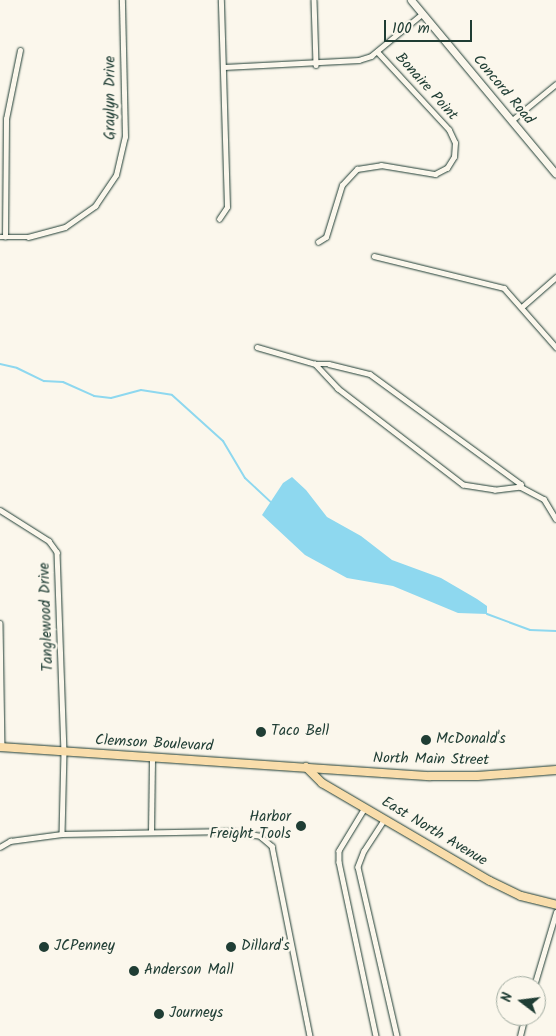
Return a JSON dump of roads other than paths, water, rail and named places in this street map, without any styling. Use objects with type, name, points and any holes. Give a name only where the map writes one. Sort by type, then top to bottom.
[{"type":"main road","name":"Clemson Boulevard","points":[[1,747],[306,767]]},
{"type":"main road","name":"North Main Street","points":[[306,767],[430,776],[477,776],[556,770]]},
{"type":"main road","name":"East North Avenue","points":[[306,767],[322,783],[490,881],[521,896],[556,906]]},
{"type":"street","name":"Graylyn Drive","points":[[3,237],[28,237],[49,232],[81,218],[105,194],[116,175],[125,137],[122,0]]},
{"type":"street","points":[[219,219],[227,207],[221,0]]},
{"type":"street","points":[[314,0],[316,65]]},
{"type":"street","name":"Concord Road","points":[[411,0],[556,174]]},
{"type":"street","points":[[224,67],[347,63],[377,52],[422,14]]},
{"type":"street","points":[[3,237],[6,119],[20,50]]},
{"type":"street","name":"Bonaire Point","points":[[318,242],[326,237],[342,185],[358,169],[381,165],[435,174],[447,168],[454,157],[455,143],[449,130],[377,52]]},
{"type":"street","points":[[512,121],[556,84]]},
{"type":"street","points":[[374,256],[492,283],[504,288],[523,306],[556,347]]},
{"type":"street","points":[[523,306],[556,277]]},
{"type":"street","points":[[257,347],[315,364],[329,364],[370,374],[521,484],[521,488]]},
{"type":"street","points":[[315,364],[338,389],[463,485],[495,490],[521,488],[544,499],[556,519]]},
{"type":"street","name":"Tanglewood Drive","points":[[0,510],[49,541],[57,552],[64,752],[62,834]]},
{"type":"street","points":[[0,623],[1,747]]},
{"type":"street","points":[[151,832],[152,757]]},
{"type":"street","points":[[365,808],[339,851],[339,862],[376,1036]]},
{"type":"street","points":[[385,819],[364,851],[358,867],[397,1036]]},
{"type":"street","points":[[0,847],[10,841],[62,834],[230,831],[260,836],[272,846],[310,1036]]},
{"type":"street","points":[[537,976],[556,912]]},
{"type":"water","points":[[292,477],[306,490],[327,517],[361,536],[392,560],[441,578],[477,599],[487,606],[487,614],[458,613],[393,586],[347,578],[305,555],[262,515],[283,483]]},
{"type":"waterway","points":[[0,364],[17,368],[44,381],[63,382],[94,396],[111,398],[141,390],[172,395],[223,441],[245,478],[271,502]]},
{"type":"waterway","points":[[487,614],[530,630],[556,631]]},
{"type":"place","name":"Taco Bell","points":[[261,732]]},
{"type":"place","name":"McDonald's","points":[[426,740]]},
{"type":"place","name":"Harbor Freight Tools","points":[[301,826]]},
{"type":"place","name":"JCPenney","points":[[44,947]]},
{"type":"place","name":"Dillard's","points":[[231,947]]},
{"type":"place","name":"Anderson Mall","points":[[134,971]]},
{"type":"place","name":"Journeys","points":[[159,1014]]}]
